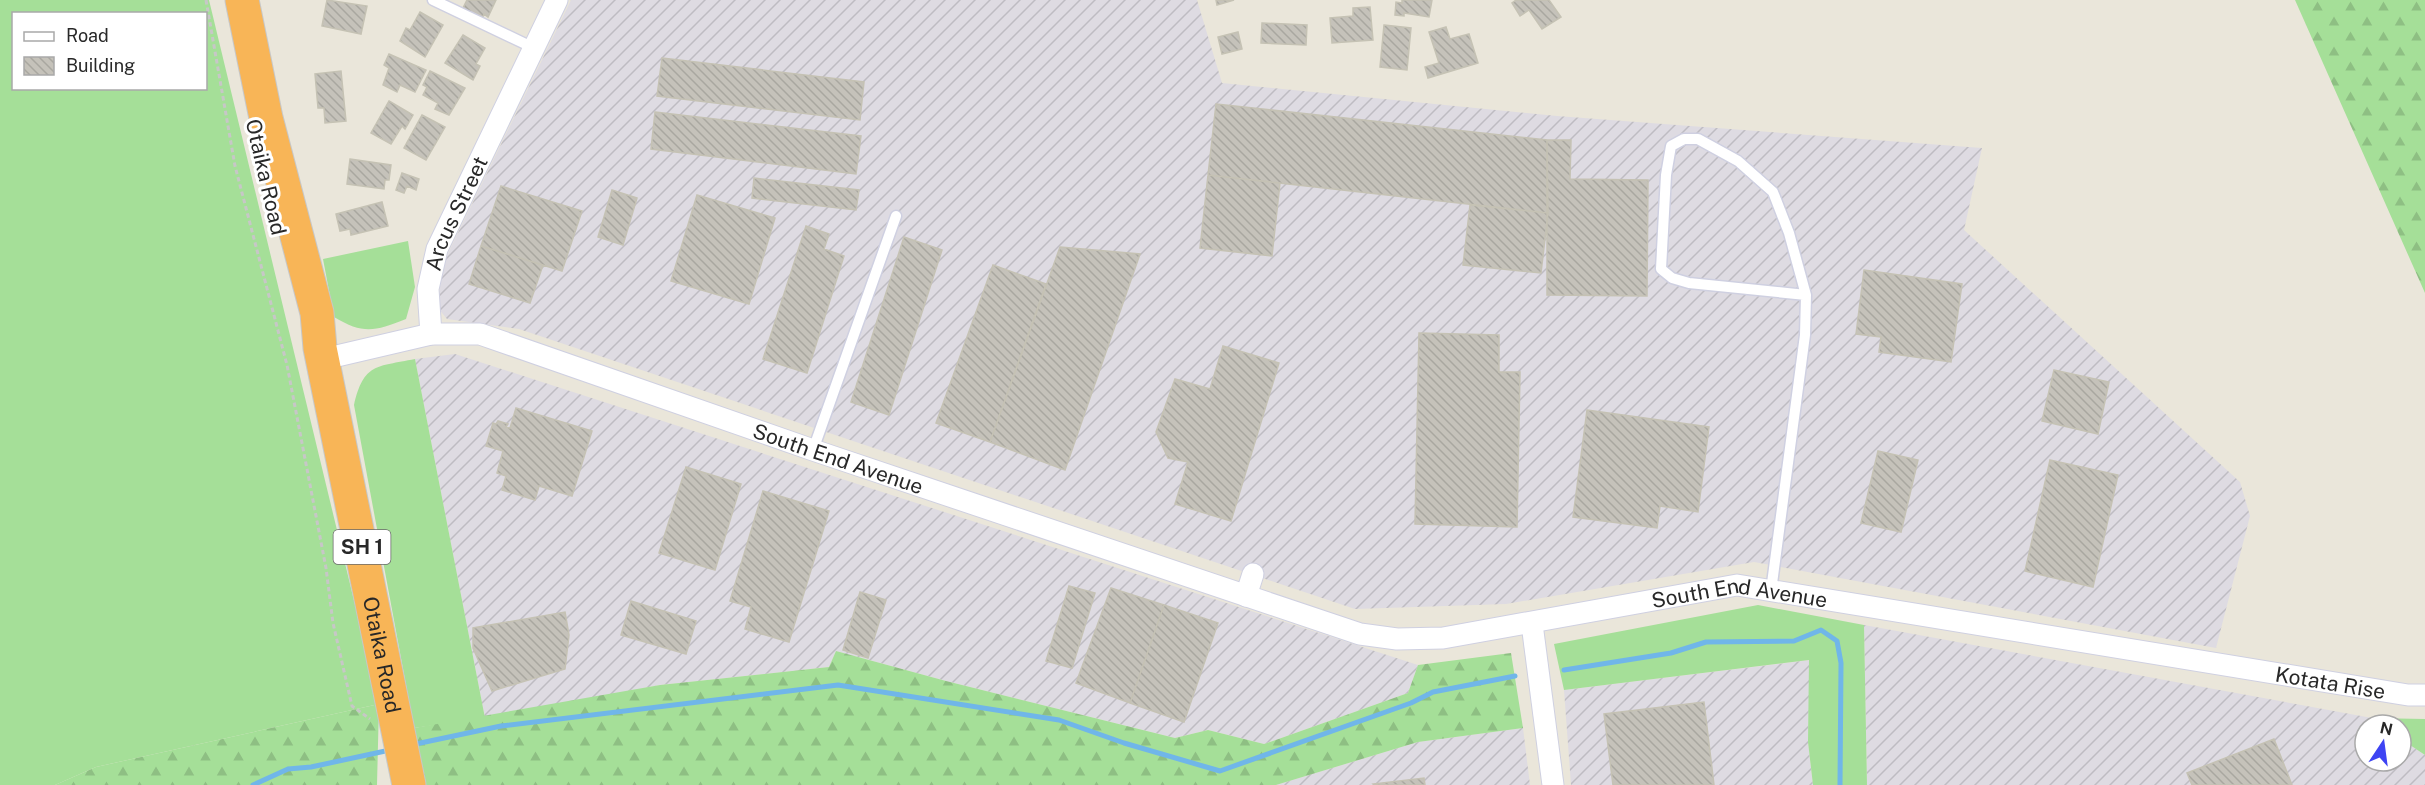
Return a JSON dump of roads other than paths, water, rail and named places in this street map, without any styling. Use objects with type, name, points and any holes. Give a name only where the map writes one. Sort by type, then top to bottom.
[{"type":"highway","name":"Otaika Road","points":[[228,0],[260,156],[301,322],[322,353]]},
{"type":"highway","name":"Otaika Road","points":[[242,0],[266,118],[316,313],[398,752]]},
{"type":"street","name":"Arcus Street","points":[[431,334],[428,289],[434,258],[557,0]]},
{"type":"street","points":[[322,353],[431,334]]},
{"type":"street","name":"South End Avenue","points":[[431,334],[480,334],[813,450],[1360,634],[1397,639],[1443,638],[1532,624],[1737,585],[2236,667]]},
{"type":"street","points":[[1246,596],[1253,574]]},
{"type":"street","points":[[1532,624],[1553,785]]},
{"type":"street","name":"Kotata Rise","points":[[2236,667],[2408,695],[2425,695]]},
{"type":"lane","points":[[433,0],[534,48]]},
{"type":"lane","points":[[1771,591],[1805,335],[1806,295],[1789,233],[1773,192],[1738,160],[1698,139],[1684,139],[1671,146],[1666,175],[1661,269],[1672,278],[1689,283],[1806,295]]},
{"type":"lane","points":[[813,450],[896,216]]},
{"type":"waterway","points":[[1564,670],[1671,653],[1706,642],[1794,641],[1821,630],[1837,641],[1841,663],[1840,785]]},
{"type":"waterway","points":[[411,745],[501,726],[838,685],[1059,720],[1124,743],[1220,771],[1411,703],[1433,692],[1515,676]]},
{"type":"waterway","points":[[253,785],[288,769],[311,767],[390,750]]}]
